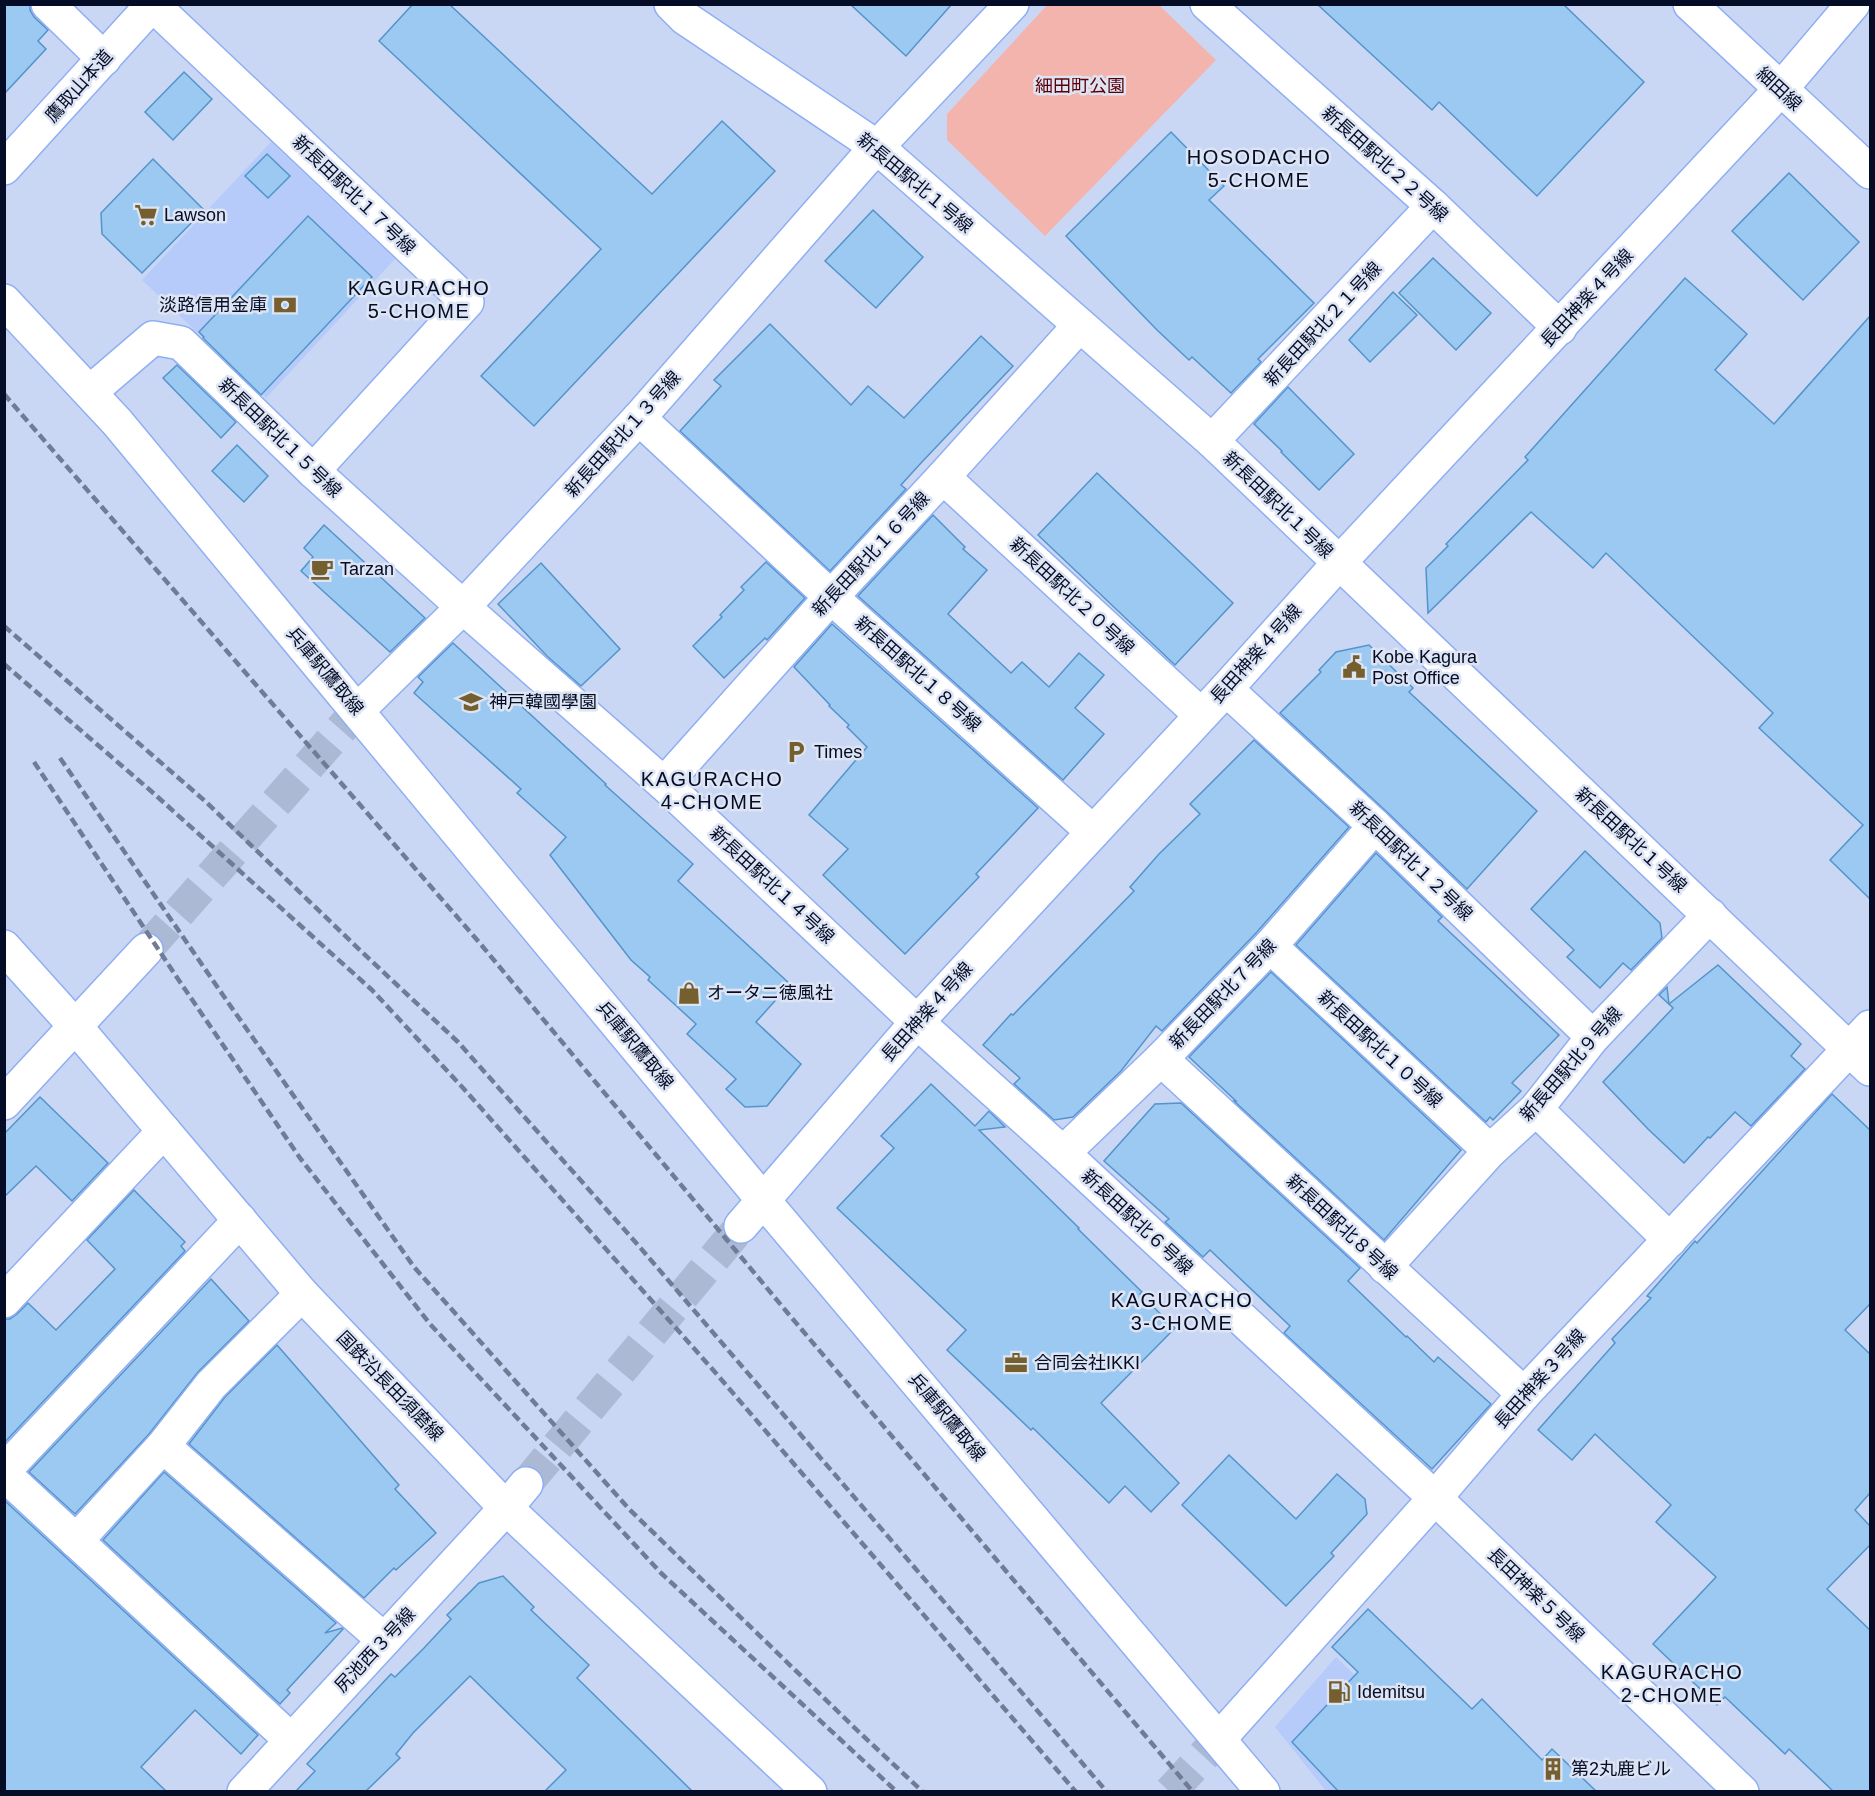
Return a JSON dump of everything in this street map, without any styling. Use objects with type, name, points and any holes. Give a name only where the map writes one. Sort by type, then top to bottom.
[{"type":"street","points":[[48,4],[104,59]]},
{"type":"street","name":"新長田駅北１号線","points":[[671,4],[685,18],[877,147],[1212,441],[1338,564],[1710,915],[1863,1048]]},
{"type":"street","name":"新長田駅北１３号線","points":[[357,711],[463,607],[639,418],[877,147],[1012,4]]},
{"type":"street","name":"新長田駅北２２号線","points":[[1207,4],[1433,206],[1560,328]]},
{"type":"street","name":"細田線","points":[[1690,4],[1870,172]]},
{"type":"street","name":"長田神楽４号線","points":[[741,1226],[917,1022],[1226,689],[1338,564],[1780,90],[1853,4]]},
{"type":"street","name":"鷹取山本道","points":[[4,168],[153,5]]},
{"type":"street","name":"新長田駅北１７号線","points":[[153,5],[467,302],[313,471]]},
{"type":"street","name":"新長田駅北２１号線","points":[[1212,441],[1433,206]]},
{"type":"street","name":"兵庫駅鷹取線","points":[[4,301],[90,392],[763,1200],[1263,1791]]},
{"type":"street","name":"新長田駅北１６号線","points":[[664,784],[831,597],[1079,326]]},
{"type":"street","name":"新長田駅北１５号線","points":[[90,392],[153,338],[181,343],[313,471],[463,607]]},
{"type":"street","name":"新長田駅北１８号線","points":[[639,418],[831,597],[1093,832]]},
{"type":"street","name":"新長田駅北２０号線","points":[[943,477],[1201,715]]},
{"type":"street","name":"新長田駅北１４号線","points":[[463,607],[664,784],[917,1022]]},
{"type":"street","name":"新長田駅北１２号線","points":[[1226,689],[1375,826],[1593,1037]]},
{"type":"street","name":"新長田駅北７号線","points":[[1063,1153],[1161,1059],[1270,946],[1375,826]]},
{"type":"street","name":"新長田駅北９号線","points":[[1385,1267],[1490,1151],[1536,1109],[1593,1037],[1710,915]]},
{"type":"street","name":"新長田駅北１０号線","points":[[1270,946],[1490,1151]]},
{"type":"street","name":"国鉄沿長田須磨線","points":[[4,947],[75,1026],[303,1294],[516,1496],[810,1791]]},
{"type":"street","points":[[4,1103],[146,950]]},
{"type":"street","name":"新長田駅北６号線","points":[[917,1022],[1063,1153],[1435,1498]]},
{"type":"street","name":"長田神楽３号線","points":[[1219,1739],[1435,1498],[1524,1394],[1670,1240],[1863,1048]]},
{"type":"street","name":"新長田駅北８号線","points":[[1161,1059],[1524,1394]]},
{"type":"street","points":[[1536,1109],[1670,1240]]},
{"type":"street","points":[[4,1301],[164,1131]]},
{"type":"street","points":[[240,1220],[4,1472],[291,1740]]},
{"type":"street","points":[[76,1541],[163,1446],[212,1385],[303,1294]]},
{"type":"street","points":[[163,1446],[384,1640]]},
{"type":"street","name":"尻池西３号線","points":[[244,1791],[516,1496]]},
{"type":"street","name":"長田神楽５号線","points":[[1435,1498],[1742,1791]]},
{"type":"shaded area","points":[[271,142],[395,259],[266,398],[142,280]]},
{"type":"shaded area","name":"Idemitsu","points":[[1336,1657],[1421,1739],[1372,1791],[1326,1791],[1275,1727]]},
{"type":"green space","name":"細田町公園","points":[[1048,4],[1159,5],[1216,60],[1045,236],[947,140],[947,114]]},
{"type":"building","points":[[4,4],[30,4],[34,17],[48,30],[38,41],[46,49],[4,94]]},
{"type":"building","points":[[413,4],[449,4],[652,194],[722,121],[775,171],[534,426],[481,376],[601,249],[379,41]]},
{"type":"building","points":[[850,4],[952,4],[906,56]]},
{"type":"building","points":[[1317,4],[1563,4],[1644,82],[1537,196],[1439,102],[1432,110]]},
{"type":"building","points":[[184,72],[212,99],[173,140],[145,112]]},
{"type":"building","points":[[1171,132],[1224,186],[1209,200],[1314,303],[1258,359],[1261,362],[1231,393],[1192,357],[1189,360],[1157,330],[1066,236]]},
{"type":"building","points":[[267,154],[290,176],[268,198],[245,176]]},
{"type":"building","points":[[153,159],[204,210],[142,273],[102,234],[101,213]]},
{"type":"building","points":[[1789,173],[1859,242],[1803,300],[1732,231]]},
{"type":"building","points":[[873,210],[923,257],[876,308],[825,261]]},
{"type":"building","name":"淡路信用金庫","points":[[308,216],[372,277],[261,395],[199,332]]},
{"type":"building","points":[[1433,258],[1491,313],[1456,350],[1399,293]]},
{"type":"building","points":[[1685,278],[1747,334],[1715,370],[1774,424],[1870,316],[1870,899],[1830,860],[1863,825],[1759,728],[1773,713],[1606,553],[1593,568],[1531,512],[1428,613],[1426,568],[1448,546],[1446,544],[1528,460],[1525,457]]},
{"type":"building","points":[[1393,292],[1417,315],[1370,362],[1349,340]]},
{"type":"building","points":[[770,324],[851,405],[868,386],[904,418],[981,336],[1013,366],[901,485],[906,489],[830,571],[680,431],[721,386],[714,380]]},
{"type":"building","points":[[177,365],[236,422],[221,438],[163,378]]},
{"type":"building","points":[[1288,387],[1354,454],[1319,490],[1254,424]]},
{"type":"building","points":[[237,445],[268,476],[244,502],[212,471]]},
{"type":"building","points":[[1097,473],[1233,603],[1175,665],[1038,535]]},
{"type":"building","points":[[933,515],[965,547],[963,549],[987,570],[948,614],[1011,673],[1022,662],[1049,687],[1079,653],[1104,675],[1075,708],[1104,734],[1063,780],[858,596]]},
{"type":"building","points":[[324,525],[425,618],[390,652],[301,571],[313,557],[304,548]]},
{"type":"building","points":[[766,562],[805,598],[767,640],[765,638],[724,678],[693,646],[722,617],[720,615],[744,590],[741,587]]},
{"type":"building","points":[[541,563],[620,649],[581,686],[547,656],[498,604]]},
{"type":"building","points":[[832,624],[1038,808],[976,874],[979,877],[905,954],[823,875],[848,849],[809,815],[867,747],[794,667]]},
{"type":"building","points":[[453,643],[693,864],[678,881],[790,984],[756,1022],[801,1064],[767,1106],[745,1107],[726,1089],[736,1079],[687,1034],[696,1024],[648,980],[650,977],[631,960],[550,855],[566,837],[517,793],[521,789],[414,693],[423,682],[418,677]]},
{"type":"building","points":[[1369,645],[1413,688],[1409,692],[1537,811],[1467,889],[1280,713],[1321,672],[1319,670],[1336,652]]},
{"type":"building","points":[[1254,740],[1349,827],[1256,933],[1162,1031],[1156,1026],[1121,1071],[1073,1117],[1054,1120],[1014,1084],[1020,1078],[983,1045],[1134,891],[1130,887],[1159,854],[1200,814],[1190,804]]},
{"type":"building","points":[[1585,851],[1660,923],[1662,938],[1631,970],[1623,963],[1600,988],[1567,957],[1574,950],[1531,909]]},
{"type":"building","points":[[1376,853],[1442,917],[1438,921],[1559,1035],[1512,1083],[1521,1091],[1493,1120],[1490,1117],[1486,1122],[1296,945]]},
{"type":"building","points":[[1718,965],[1801,1044],[1791,1056],[1805,1069],[1751,1126],[1735,1112],[1684,1163],[1603,1082],[1673,1008],[1669,1004]]},
{"type":"building","points":[[1271,972],[1461,1150],[1384,1240],[1189,1057]]},
{"type":"building","points":[[1667,987],[1669,1004],[1659,995]]},
{"type":"building","points":[[931,1084],[975,1126],[989,1111],[1005,1127],[979,1130],[1079,1228],[1175,1328],[1101,1403],[1179,1483],[1151,1512],[1125,1486],[1109,1503],[1033,1428],[1031,1430],[947,1350],[966,1330],[837,1208],[894,1148],[881,1136]]},
{"type":"building","points":[[1832,1094],[1870,1130],[1870,1304],[1845,1330],[1870,1354],[1870,1493],[1855,1510],[1870,1526],[1870,1545],[1827,1589],[1870,1630],[1870,1791],[1833,1791],[1789,1749],[1785,1754],[1725,1697],[1717,1705],[1653,1644],[1716,1577],[1656,1522],[1671,1505],[1595,1434],[1572,1460],[1538,1430],[1615,1343],[1612,1339],[1651,1298],[1647,1296],[1695,1241],[1697,1243]]},
{"type":"building","points":[[40,1097],[108,1163],[72,1201],[36,1166],[4,1197],[4,1134]]},
{"type":"building","points":[[1181,1103],[1360,1268],[1348,1281],[1434,1362],[1438,1357],[1491,1404],[1432,1469],[1284,1333],[1290,1326],[1210,1250],[1203,1257],[1165,1222],[1169,1219],[1104,1161],[1155,1104]]},
{"type":"building","points":[[134,1190],[185,1242],[181,1246],[185,1251],[4,1443],[4,1319],[10,1319],[28,1303],[56,1330],[115,1269],[87,1240]]},
{"type":"building","points":[[211,1279],[249,1321],[198,1372],[149,1434],[75,1514],[29,1472]]},
{"type":"building","points":[[277,1345],[399,1485],[395,1489],[436,1533],[396,1570],[394,1568],[364,1598],[189,1444],[225,1397]]},
{"type":"building","points":[[1229,1455],[1296,1519],[1337,1474],[1365,1499],[1367,1514],[1331,1553],[1334,1556],[1286,1606],[1182,1505]]},
{"type":"building","points":[[164,1472],[336,1623],[325,1633],[343,1629],[287,1690],[290,1693],[280,1704],[103,1540]]},
{"type":"building","points":[[4,1500],[258,1735],[241,1754],[195,1710],[141,1767],[166,1791],[4,1791]]},
{"type":"building","points":[[503,1576],[534,1607],[531,1610],[589,1665],[577,1678],[692,1791],[545,1791],[566,1770],[470,1676],[413,1733],[396,1754],[400,1758],[366,1791],[296,1791],[315,1771],[307,1764],[391,1674],[395,1677],[424,1648],[451,1619],[447,1615],[479,1583]]},
{"type":"building","points":[[1368,1609],[1472,1709],[1482,1699],[1542,1760],[1552,1749],[1596,1791],[1338,1791],[1292,1742],[1358,1672],[1332,1647]]},
{"type":"tunnel","points":[[146,950],[358,710]]},
{"type":"tunnel","points":[[526,1484],[741,1226]]},
{"type":"tunnel","points":[[1170,1792],[1219,1739]]},
{"type":"railway","points":[[4,394],[478,941],[786,1311],[1193,1792]]},
{"type":"railway","points":[[4,626],[205,801],[458,1042],[638,1245],[1107,1792]]},
{"type":"railway","points":[[4,664],[151,791],[372,990],[464,1089],[714,1371],[1076,1792]]},
{"type":"railway","points":[[60,758],[414,1267],[629,1509],[923,1792]]},
{"type":"railway","points":[[34,762],[300,1158],[430,1324],[661,1573],[897,1792]]},
{"type":"place","name":"Lawson","points":[[146,215]]},
{"type":"place","name":"淡路信用金庫","points":[[285,305]]},
{"type":"place","name":"Tarzan","points":[[322,569]]},
{"type":"place","name":"Kobe Kagura Post Office","points":[[1354,667]]},
{"type":"place","name":"神戸韓國學園","points":[[471,702]]},
{"type":"place","name":"Times","points":[[796,752]]},
{"type":"place","name":"オータニ徳風社","points":[[689,993]]},
{"type":"place","name":"合同会社IKKI","points":[[1016,1363]]},
{"type":"place","name":"Idemitsu","points":[[1339,1692]]},
{"type":"place","name":"第2丸鹿ビル","points":[[1553,1769]]},
{"type":"district","name":"HOSODACHO 5-CHOME","points":[[1259,168]]},
{"type":"district","name":"KAGURACHO 5-CHOME","points":[[419,300]]},
{"type":"district","name":"KAGURACHO 4-CHOME","points":[[712,790]]},
{"type":"district","name":"KAGURACHO 3-CHOME","points":[[1182,1312]]},
{"type":"district","name":"KAGURACHO 2-CHOME","points":[[1672,1684]]}]
